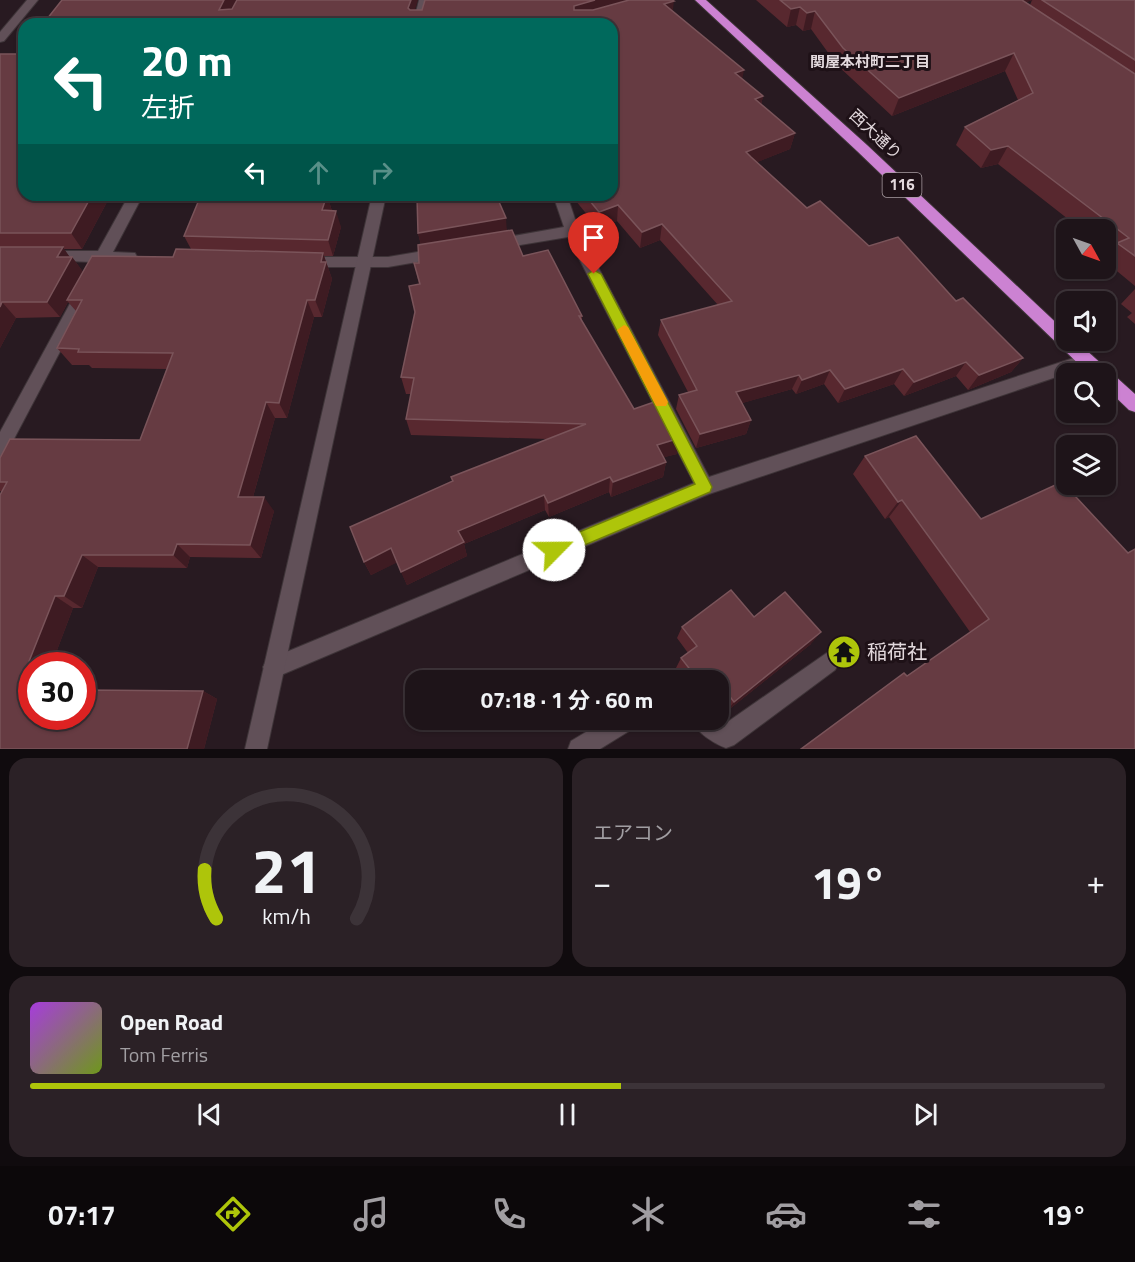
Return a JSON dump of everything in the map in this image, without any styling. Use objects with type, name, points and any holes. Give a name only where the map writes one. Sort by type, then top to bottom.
[{"type":"highway","name":"西大通り","points":[[700,0],[862,147],[1089,363]]},
{"type":"highway","points":[[1116,387],[1135,405]]},
{"type":"street","points":[[0,39],[33,0]]},
{"type":"street","points":[[420,18],[424,0]]},
{"type":"street","points":[[0,449],[133,201]]},
{"type":"street","points":[[256,749],[379,201]]},
{"type":"street","points":[[562,201],[572,231],[705,487]]},
{"type":"street","points":[[480,247],[572,231]]},
{"type":"street","points":[[288,262],[388,262],[457,251]]},
{"type":"street","points":[[34,255],[149,257]]},
{"type":"street","points":[[274,667],[705,487],[1086,360]]},
{"type":"street","points":[[717,730],[726,737],[828,663]]},
{"type":"street","points":[[579,749],[610,730]]},
{"type":"building","points":[[62,0],[224,0],[219,10],[232,9],[237,0],[411,0],[408,8],[410,10],[422,10],[425,0],[595,0],[574,6],[574,10],[593,10],[629,0],[672,0],[674,1],[664,4],[744,70],[735,73],[763,96],[755,99],[795,133],[746,152],[807,208],[820,201],[869,246],[898,237],[956,301],[963,298],[1023,358],[979,375],[966,362],[914,382],[903,369],[845,389],[830,370],[802,380],[799,375],[736,392],[751,420],[700,434],[679,395],[697,390],[661,320],[732,301],[662,224],[642,232],[618,205],[599,212],[590,201],[618,201],[618,18],[48,18]]},
{"type":"building","points":[[780,0],[1022,0],[1135,74],[1135,256],[1117,243],[1129,238],[1116,228],[1116,219],[1104,219],[1008,146],[991,150],[965,127],[1033,93],[1014,53],[899,98],[843,48],[815,11],[807,13],[800,7],[791,9]]},
{"type":"building","points":[[1042,0],[1135,0],[1135,60]]},
{"type":"building","points":[[0,54],[18,54],[18,201],[89,201],[71,233],[0,233]]},
{"type":"building","points":[[199,201],[325,201],[322,210],[336,211],[328,240],[184,236]]},
{"type":"building","points":[[417,201],[499,201],[506,218],[418,233]]},
{"type":"building","points":[[512,230],[523,256],[548,250],[582,316],[579,316],[634,409],[660,400],[680,438],[657,445],[666,462],[613,482],[610,477],[548,503],[544,495],[458,531],[464,542],[401,572],[391,548],[364,562],[350,527],[453,481],[451,477],[586,424],[406,419],[414,378],[401,377],[415,312],[409,286],[420,284],[414,263],[419,263],[418,245]]},
{"type":"building","points":[[0,247],[63,247],[57,257],[72,257],[47,302],[2,302],[0,307]]},
{"type":"building","points":[[176,249],[323,253],[321,262],[326,262],[315,300],[307,300],[279,403],[266,402],[238,497],[264,497],[250,545],[177,544],[173,555],[82,555],[64,596],[55,596],[33,652],[18,652],[18,730],[96,730],[96,690],[203,691],[187,749],[0,749],[0,495],[7,482],[0,482],[0,458],[10,439],[140,440],[173,353],[78,352],[79,349],[57,348],[82,300],[67,300],[92,256],[173,257]]},
{"type":"building","points":[[916,436],[981,519],[1056,485],[1056,495],[1074,495],[1128,553],[1135,549],[1135,749],[801,749],[904,673],[907,676],[989,619],[902,500],[898,502],[865,456]]},
{"type":"building","points":[[731,590],[754,617],[785,592],[821,632],[734,702],[729,696],[729,670],[690,670],[681,658],[697,646],[682,627]]},
{"type":"slow traffic","points":[[624,330],[661,402]]},
{"type":"place","name":"稲荷社","points":[[844,652]]},
{"type":"district","name":"関屋本村町二丁目","points":[[870,62]]},
{"type":"route","points":[[554,550],[705,487],[594,274]]}]
